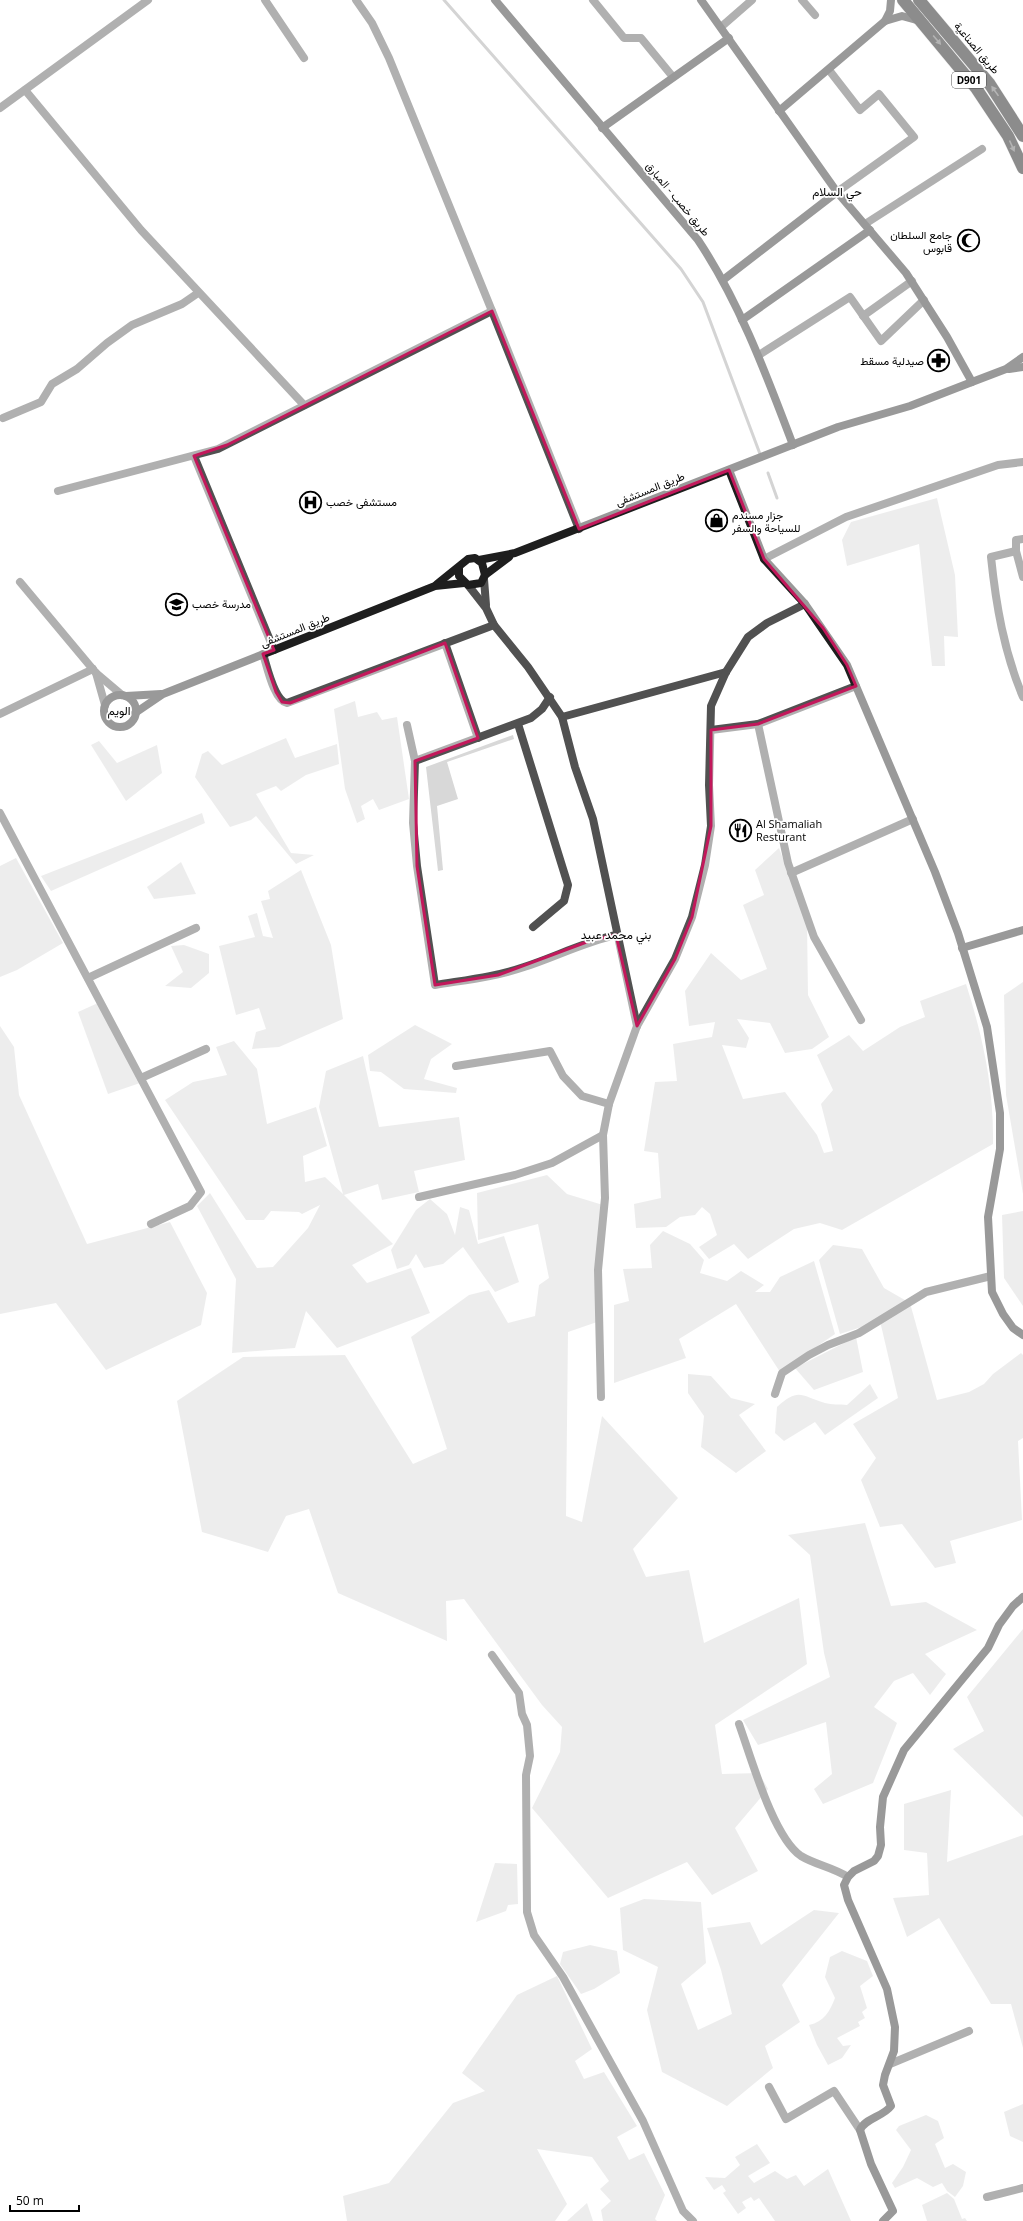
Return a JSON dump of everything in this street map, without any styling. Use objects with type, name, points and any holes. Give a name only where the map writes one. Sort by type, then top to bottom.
[{"type":"highway","name":"D901","points":[[903,0],[976,88],[1008,136],[1023,168]]},
{"type":"highway","name":"طريق الصناعية","points":[[919,0],[989,83],[1023,136]]},
{"type":"street","points":[[0,108],[148,0]]},
{"type":"street","points":[[265,0],[304,58]]},
{"type":"street","points":[[356,0],[372,23],[389,58],[579,529]]},
{"type":"street","name":"طريق خصب - المبارق","points":[[495,0],[698,240],[723,280],[759,355],[793,445]]},
{"type":"street","points":[[593,0],[624,38],[641,38],[673,77]]},
{"type":"street","points":[[701,0],[837,192],[912,281],[972,382]]},
{"type":"street","points":[[721,27],[752,0]]},
{"type":"street","points":[[802,0],[815,15]]},
{"type":"street","points":[[779,111],[885,21],[890,11],[890,0]]},
{"type":"street","points":[[885,21],[902,16],[922,22]]},
{"type":"street","points":[[602,128],[729,38]]},
{"type":"street","points":[[723,280],[837,192],[914,137],[879,94],[860,110],[829,70]]},
{"type":"street","points":[[25,90],[141,230],[304,406]]},
{"type":"street","points":[[742,320],[868,227],[982,149]]},
{"type":"street","points":[[863,316],[912,281]]},
{"type":"street","points":[[3,418],[41,402],[52,384],[77,369],[107,343],[132,325],[182,304],[198,293]]},
{"type":"street","points":[[759,355],[850,297],[881,341],[924,300]]},
{"type":"street","points":[[58,491],[218,449],[492,311]]},
{"type":"street","points":[[1006,369],[1023,357]]},
{"type":"street","points":[[1006,369],[1023,367]]},
{"type":"street","name":"طريق المستشفى","points":[[479,560],[515,553],[838,427],[910,406],[1006,369]]},
{"type":"street","points":[[194,456],[274,650]]},
{"type":"street","points":[[764,559],[846,517],[998,465],[1023,462]]},
{"type":"street","points":[[729,470],[764,559],[806,604],[847,665],[935,872],[962,948],[987,1027],[1000,1114],[1000,1149],[988,1217],[992,1292],[1003,1314],[1013,1328],[1023,1335]]},
{"type":"street","points":[[1023,539],[1016,540],[1016,551],[1023,577]]},
{"type":"street","points":[[1016,551],[991,557],[1003,636],[1013,674],[1023,697]]},
{"type":"street","name":"طريق المستشفى","points":[[484,577],[515,553]]},
{"type":"street","points":[[486,608],[484,577],[485,566],[479,560],[468,558],[459,568],[459,576],[486,608],[494,625],[550,697],[562,717],[575,767],[593,819],[616,936],[637,1026]]},
{"type":"street","name":"طريق المستشفى","points":[[135,713],[163,694],[435,586],[459,568]]},
{"type":"street","points":[[466,584],[477,585],[484,577]]},
{"type":"street","points":[[20,582],[94,671],[133,702],[135,713],[129,723],[118,726],[108,721],[105,716],[105,705],[94,671]]},
{"type":"street","name":"طريق المستشفى","points":[[435,586],[466,584]]},
{"type":"street","points":[[601,1398],[598,1270],[605,1198],[603,1135],[609,1104],[637,1026],[676,959],[694,909],[705,865],[711,826],[709,785],[711,706],[726,672],[748,637],[766,623],[806,604]]},
{"type":"street","points":[[263,654],[276,692],[282,702],[287,703],[494,625]]},
{"type":"street","points":[[445,643],[478,738]]},
{"type":"street","points":[[0,714],[94,671]]},
{"type":"street","points":[[562,717],[726,672]]},
{"type":"street","points":[[711,730],[758,724],[856,686]]},
{"type":"street","name":"طريق المستشفى","points":[[124,696],[163,694]]},
{"type":"street","points":[[105,705],[113,696],[124,696]]},
{"type":"street","points":[[415,761],[531,718],[542,709],[550,697]]},
{"type":"street","points":[[518,724],[568,885],[564,901],[533,927]]},
{"type":"street","points":[[758,724],[791,873],[814,937],[861,1020]]},
{"type":"street","points":[[407,725],[415,761],[413,823],[416,866],[435,985],[498,975],[525,967],[592,940],[616,936]]},
{"type":"street","points":[[0,813],[201,1192],[190,1206],[151,1224]]},
{"type":"street","points":[[791,873],[913,819]]},
{"type":"street","points":[[88,978],[196,928]]},
{"type":"street","points":[[962,948],[1023,930]]},
{"type":"street","points":[[141,1078],[206,1049]]},
{"type":"street","points":[[456,1066],[550,1051],[563,1076],[582,1096],[609,1104]]},
{"type":"street","points":[[419,1197],[515,1175],[552,1164],[603,1135]]},
{"type":"street","points":[[775,1394],[782,1374],[809,1355],[859,1332],[926,1292],[991,1276]]},
{"type":"street","points":[[860,2130],[862,2125],[887,2112],[891,2106],[883,2086],[885,2075],[894,2051],[894,2027],[887,1989],[848,1900],[844,1885],[848,1877],[854,1871],[874,1861],[878,1856],[881,1845],[883,1796],[904,1750],[988,1648],[999,1626],[1013,1606],[1023,1597]]},
{"type":"street","points":[[492,1655],[519,1693],[522,1714],[527,1725],[530,1756],[526,1775],[527,1912],[534,1935],[562,1978],[644,2121],[683,2211],[693,2221]]},
{"type":"street","points":[[739,1724],[768,1806],[780,1831],[799,1855],[835,1869],[848,1877]]},
{"type":"street","points":[[890,2064],[969,2030]]},
{"type":"street","points":[[769,2087],[786,2118],[834,2091],[860,2130],[871,2164],[893,2211],[883,2221]]},
{"type":"street","points":[[987,2197],[1023,2188]]},
{"type":"highlighted area","points":[[492,311],[579,529],[729,470],[764,559],[823,628],[847,665],[856,686],[758,724],[711,730],[711,826],[692,917],[675,959],[637,1026],[616,935],[592,940],[498,975],[435,985],[417,866],[415,761],[478,738],[445,643],[290,703],[282,702],[276,692],[263,654],[274,650],[194,456],[227,445]]},
{"type":"shaded area","points":[[937,498],[955,575],[958,637],[944,636],[945,666],[932,666],[919,544],[847,566],[842,540],[851,522]]},
{"type":"shaded area","points":[[355,701],[358,717],[377,712],[382,720],[397,717],[409,799],[379,810],[373,799],[361,806],[365,819],[357,823],[345,789],[334,709]]},
{"type":"shaded area","points":[[513,735],[514,739],[447,762],[458,799],[437,806],[443,870],[438,871],[426,767]]},
{"type":"shaded area","points":[[286,738],[295,758],[337,744],[339,764],[306,775],[281,791],[276,786],[256,794],[291,853],[314,855],[296,864],[256,816],[251,820],[230,827],[195,777],[202,754],[208,751],[222,765]]},
{"type":"shaded area","points":[[99,741],[117,763],[157,745],[162,773],[126,801],[91,745]]},
{"type":"shaded area","points":[[202,813],[205,823],[51,891],[41,876]]},
{"type":"shaded area","points":[[779,848],[807,923],[808,995],[829,1037],[812,1049],[785,1053],[770,1023],[737,1019],[749,1038],[746,1048],[722,1045],[743,1099],[785,1092],[817,1135],[824,1153],[833,1151],[821,1104],[833,1090],[817,1055],[849,1035],[863,1051],[900,1027],[925,1017],[920,1001],[966,984],[978,1023],[986,1063],[992,1103],[993,1144],[842,1230],[820,1223],[794,1229],[748,1259],[734,1244],[709,1259],[699,1247],[717,1235],[710,1214],[702,1207],[695,1215],[680,1217],[666,1227],[636,1228],[634,1204],[661,1198],[658,1153],[644,1151],[655,1082],[677,1081],[673,1044],[712,1037],[715,1022],[689,1026],[685,991],[711,953],[741,980],[767,969],[743,905],[764,895],[755,870]]},
{"type":"shaded area","points":[[16,858],[63,943],[17,970],[0,977],[0,866]]},
{"type":"shaded area","points":[[181,862],[196,894],[154,899],[147,887]]},
{"type":"shaded area","points":[[301,870],[331,945],[343,1019],[279,1047],[252,1049],[256,1032],[266,1029],[259,1008],[236,1015],[219,946],[255,937],[248,916],[257,913],[263,936],[273,938],[261,901],[270,899],[268,891]]},
{"type":"shaded area","points":[[184,945],[209,954],[209,973],[191,988],[165,986],[183,972],[171,946]]},
{"type":"shaded area","points":[[1023,982],[1023,1194],[1006,1095],[1004,995]]},
{"type":"shaded area","points":[[98,1003],[140,1083],[108,1094],[78,1012]]},
{"type":"shaded area","points":[[415,1025],[452,1044],[431,1059],[424,1079],[457,1088],[456,1093],[404,1089],[381,1072],[370,1071],[368,1055]]},
{"type":"shaded area","points":[[0,1026],[14,1047],[19,1095],[87,1244],[170,1222],[207,1293],[201,1325],[106,1370],[56,1303],[0,1314]]},
{"type":"shaded area","points":[[234,1041],[257,1069],[267,1124],[316,1107],[327,1146],[303,1156],[305,1182],[325,1177],[343,1194],[319,1107],[326,1071],[363,1056],[379,1127],[459,1117],[465,1160],[414,1171],[419,1192],[382,1200],[378,1184],[344,1195],[393,1244],[352,1265],[367,1283],[411,1268],[430,1313],[337,1348],[306,1311],[295,1348],[232,1353],[236,1279],[197,1206],[210,1193],[257,1268],[273,1267],[308,1228],[320,1205],[302,1214],[299,1212],[271,1211],[264,1220],[246,1220],[165,1100],[193,1082],[227,1075],[216,1047]]},
{"type":"shaded area","points":[[547,1175],[567,1194],[603,1205],[600,1321],[568,1332],[566,1516],[582,1522],[602,1416],[678,1498],[633,1549],[646,1577],[689,1570],[704,1643],[799,1598],[807,1664],[715,1725],[722,1774],[759,1773],[768,1789],[735,1828],[758,1871],[712,1895],[687,1862],[608,1898],[532,1808],[560,1752],[562,1727],[542,1705],[464,1599],[446,1601],[447,1641],[338,1593],[309,1509],[286,1516],[268,1552],[202,1532],[177,1401],[243,1357],[345,1355],[413,1464],[447,1449],[411,1337],[469,1295],[489,1290],[508,1323],[535,1316],[539,1285],[549,1278],[538,1224],[478,1240],[477,1193]]},
{"type":"shaded area","points":[[430,1199],[447,1214],[455,1235],[460,1207],[469,1210],[478,1244],[504,1236],[519,1282],[495,1292],[463,1247],[443,1264],[424,1268],[416,1254],[409,1265],[397,1269],[391,1250],[416,1210]]},
{"type":"shaded area","points":[[1023,1211],[1023,1306],[1004,1278],[1002,1215]]},
{"type":"shaded area","points":[[663,1231],[690,1244],[704,1260],[700,1273],[727,1281],[741,1271],[764,1285],[755,1292],[770,1292],[780,1277],[814,1261],[835,1334],[780,1372],[736,1304],[679,1339],[686,1358],[614,1383],[614,1305],[629,1301],[623,1269],[652,1268],[650,1245]]},
{"type":"shaded area","points":[[833,1245],[862,1249],[884,1288],[910,1303],[937,1400],[969,1392],[984,1384],[993,1374],[1021,1353],[1023,1355],[1023,1438],[1018,1441],[1022,1520],[950,1541],[956,1563],[935,1568],[902,1524],[880,1527],[861,1480],[876,1458],[853,1424],[898,1398],[880,1321],[840,1334],[819,1260]]},
{"type":"shaded area","points":[[856,1337],[863,1372],[814,1390],[795,1368]]},
{"type":"shaded area","points":[[688,1374],[711,1376],[731,1398],[755,1404],[739,1415],[766,1451],[736,1473],[701,1447],[704,1416],[688,1393]]},
{"type":"shaded area","points":[[870,1384],[878,1398],[825,1435],[815,1422],[784,1441],[775,1433],[777,1407],[790,1397],[800,1395],[828,1404],[847,1405]]},
{"type":"shaded area","points":[[865,1523],[891,1606],[926,1602],[977,1630],[925,1654],[946,1674],[930,1695],[913,1673],[894,1681],[874,1707],[897,1723],[873,1783],[823,1804],[814,1789],[832,1774],[826,1722],[758,1745],[743,1720],[830,1677],[824,1653],[810,1555],[788,1535]]},
{"type":"shaded area","points":[[1023,1629],[1023,1817],[953,1749],[984,1731],[967,1697]]},
{"type":"shaded area","points":[[951,1790],[947,1862],[1023,1835],[1023,2048],[1011,2004],[991,2004],[939,1918],[907,1937],[893,1898],[929,1895],[927,1853],[904,1850],[904,1804]]},
{"type":"shaded area","points":[[495,1863],[517,1864],[518,1904],[508,1905],[506,1911],[476,1922]]},
{"type":"shaded area","points":[[644,1899],[701,1902],[706,1963],[681,1984],[698,2030],[732,2014],[721,1970],[707,1928],[750,1922],[761,1945],[814,1910],[839,1913],[782,1985],[800,2022],[765,2046],[773,2068],[727,2106],[662,2072],[647,2010],[658,1967],[623,1950],[620,1908]]},
{"type":"shaded area","points":[[590,1945],[617,1951],[620,1973],[594,1989],[581,1994],[560,1964],[563,1952]]},
{"type":"shaded area","points":[[842,1951],[867,1961],[873,1976],[860,1986],[867,2008],[862,2012],[865,2018],[858,2022],[860,2026],[837,2038],[843,2046],[851,2045],[842,2058],[828,2065],[817,2045],[809,2025],[822,2019],[829,2011],[833,2003],[835,1998],[825,1977],[830,1957]]},
{"type":"shaded area","points":[[557,1976],[592,2049],[575,2061],[584,2079],[604,2072],[637,2126],[617,2137],[629,2160],[644,2153],[665,2195],[655,2219],[657,2221],[603,2221],[601,2210],[611,2201],[600,2189],[609,2181],[592,2157],[537,2149],[567,2204],[555,2221],[347,2221],[343,2196],[389,2183],[453,2103],[485,2091],[462,2073],[517,1995]]},
{"type":"shaded area","points":[[1023,2104],[1023,2142],[1010,2136],[1004,2112]]},
{"type":"shaded area","points":[[926,2115],[938,2121],[944,2138],[935,2144],[945,2168],[953,2164],[966,2172],[963,2186],[955,2197],[947,2191],[942,2183],[933,2187],[917,2178],[895,2188],[892,2183],[903,2167],[911,2150],[896,2130],[899,2126]]},
{"type":"shaded area","points":[[757,2144],[770,2163],[748,2176],[754,2183],[775,2171],[787,2179],[796,2175],[804,2186],[828,2169],[851,2221],[775,2221],[759,2198],[754,2201],[751,2197],[742,2202],[746,2208],[738,2214],[723,2193],[726,2191],[722,2185],[714,2190],[705,2177],[725,2178],[740,2165],[735,2157]]},
{"type":"shaded area","points":[[947,2193],[954,2199],[962,2219],[965,2218],[967,2221],[927,2221],[922,2205]]},
{"type":"shaded area","points":[[587,2203],[593,2221],[567,2221]]},
{"type":"waterway","points":[[444,0],[681,269],[703,302],[760,454]]},
{"type":"waterway","points":[[768,473],[777,498]]},
{"type":"place","name":"جامع السلطان قابوس","points":[[968,241]]},
{"type":"place","name":"صيدلية مسقط","points":[[939,361]]},
{"type":"place","name":"مستشفى خصب","points":[[310,502]]},
{"type":"place","name":"جزار مسندم للسياحة والسفر","points":[[716,521]]},
{"type":"place","name":"مدرسة خصب","points":[[176,604]]},
{"type":"place","name":"Al Shamaliah Resturant","points":[[740,830]]},
{"type":"district","name":"حي السلام","points":[[837,192]]},
{"type":"district","name":"الويم","points":[[119,711]]},
{"type":"district","name":"بني محمد عبيد","points":[[616,935]]}]
